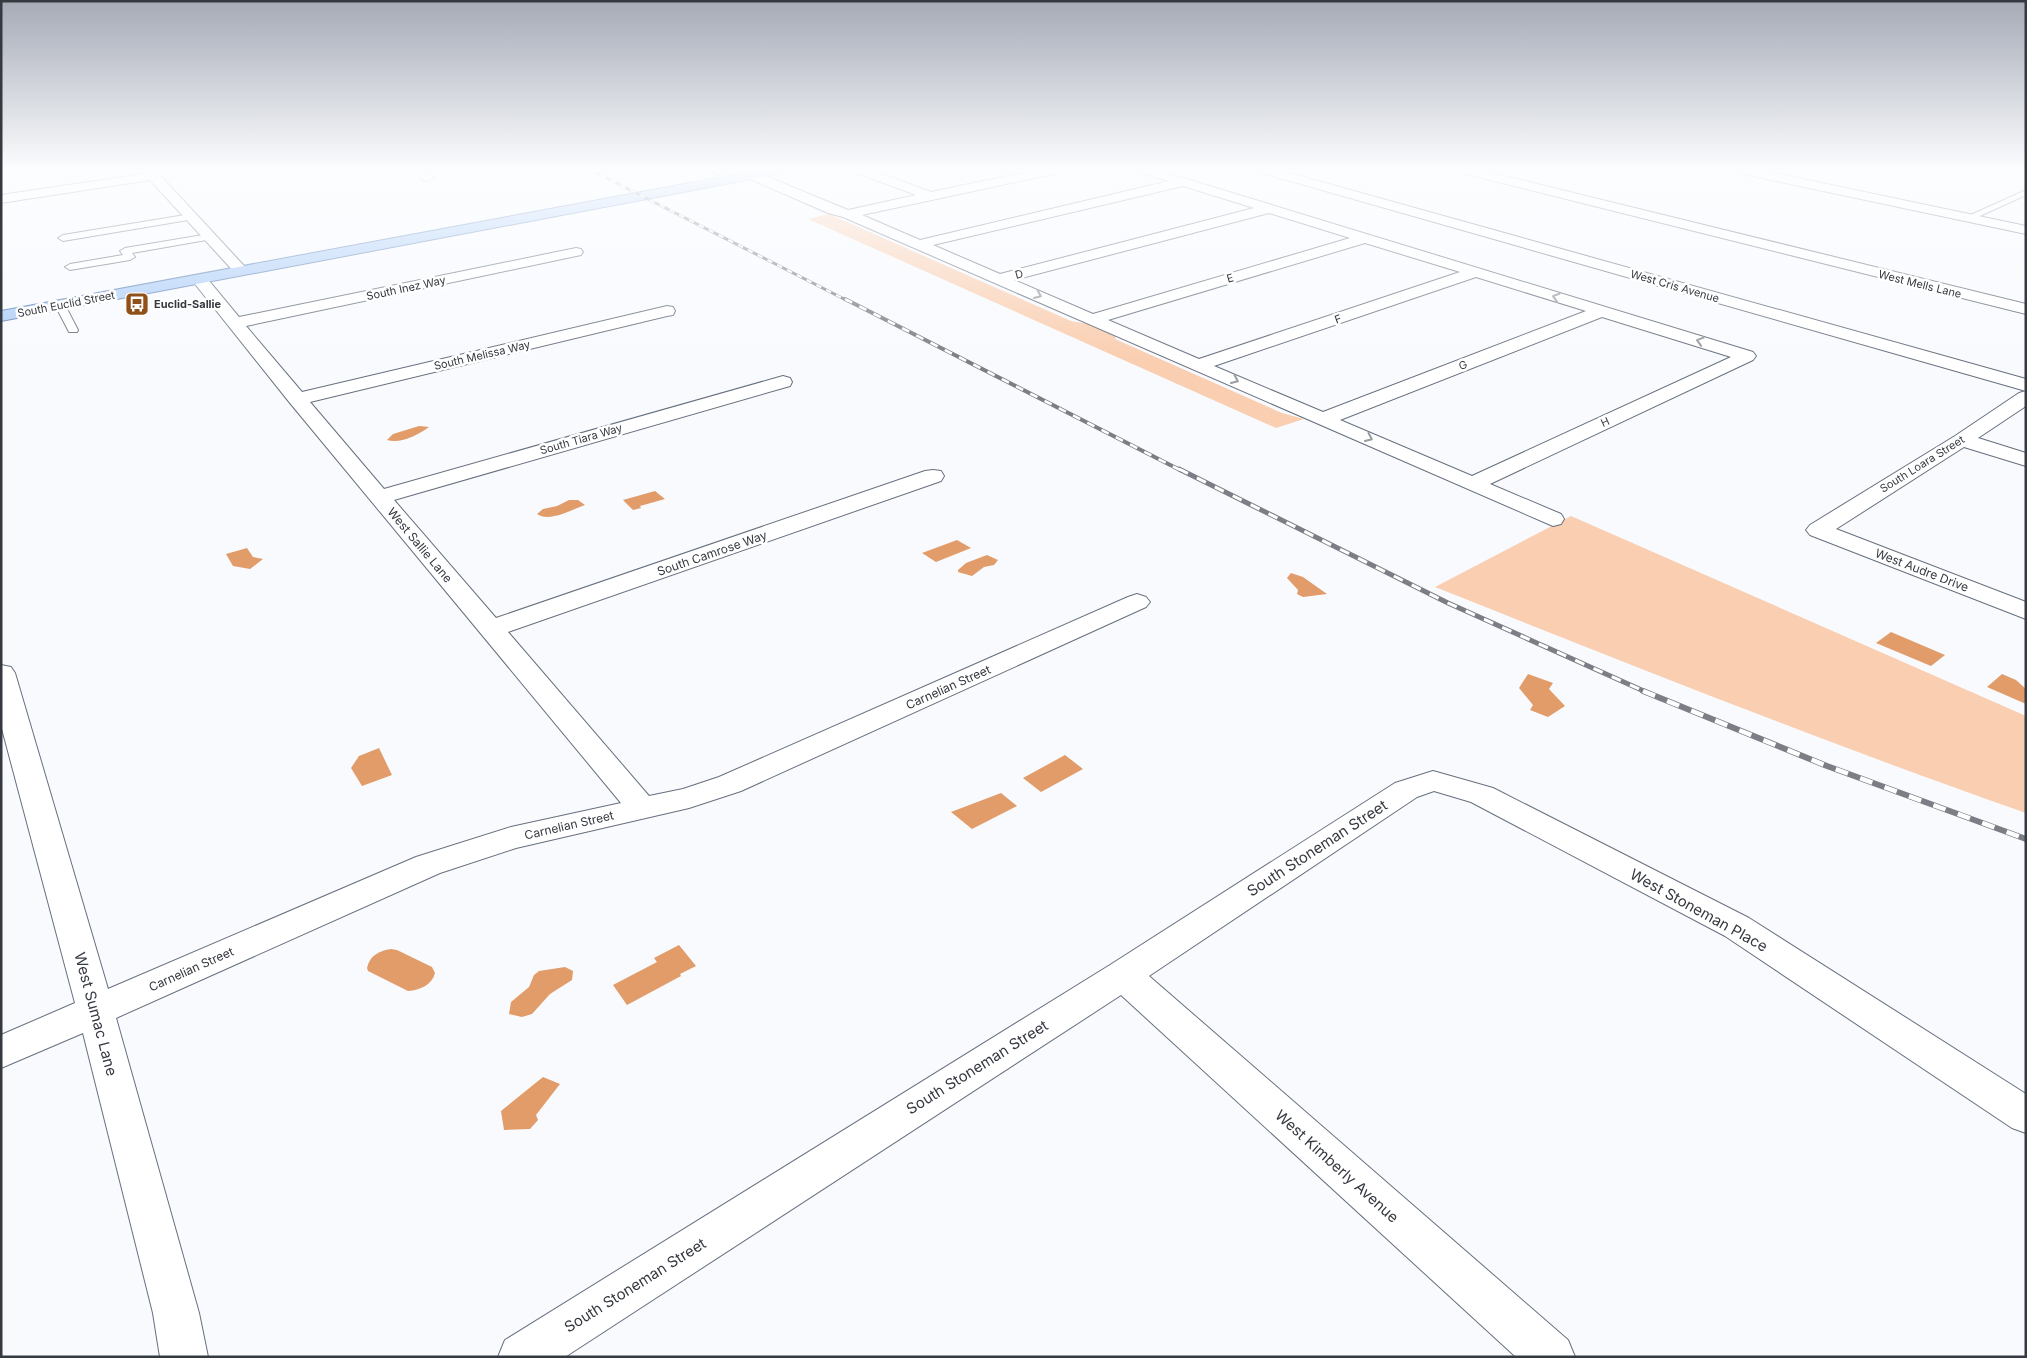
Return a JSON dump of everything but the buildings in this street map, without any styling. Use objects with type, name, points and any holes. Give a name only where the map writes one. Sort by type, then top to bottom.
[{"type":"main road","name":"South Euclid Street","points":[[1,316],[440,233]]},
{"type":"street","points":[[206,233],[241,271]]},
{"type":"street","points":[[894,233],[1553,519]]},
{"type":"street","points":[[920,244],[965,233]]},
{"type":"street","name":"D","points":[[1000,279],[1174,233]]},
{"type":"street","name":"H","points":[[1351,233],[1747,356],[1472,484]]},
{"type":"street","name":"West Cris Avenue","points":[[1490,233],[2026,385]]},
{"type":"street","name":"West Mells Lane","points":[[1721,233],[2026,309]]},
{"type":"street","name":"E","points":[[1094,319],[1366,238]]},
{"type":"street","name":"South Inez Way","points":[[235,323],[576,252]]},
{"type":"street","name":"F","points":[[1200,365],[1476,272]]},
{"type":"street","name":"West Sallie Lane","points":[[199,279],[379,497],[642,808]]},
{"type":"street","name":"South Melissa Way","points":[[297,399],[667,311]]},
{"type":"street","name":"G","points":[[1324,419],[1602,311]]},
{"type":"street","name":"South Tiara Way","points":[[379,497],[784,382]]},
{"type":"street","name":"South Loara Street","points":[[1818,530],[1962,440],[2026,397]]},
{"type":"street","points":[[1962,440],[2026,460]]},
{"type":"street","name":"South Camrose Way","points":[[491,629],[932,476]]},
{"type":"street","name":"West Audre Drive","points":[[1818,530],[2026,611]]},
{"type":"street","name":"Carnelian Street","points":[[1,1052],[428,865],[511,838],[689,798],[730,784],[1137,602]]},
{"type":"street","name":"West Sumac Lane","points":[[4,691],[96,1011],[176,1313],[184,1357]]},
{"type":"street","name":"South Stoneman Street","points":[[522,1357],[1123,975],[1406,790],[1433,781]]},
{"type":"street","name":"West Stoneman Place","points":[[1433,781],[1482,795],[1737,928],[2026,1116]]},
{"type":"street","name":"West Kimberly Avenue","points":[[1123,975],[1550,1357]]},
{"type":"lane","points":[[63,238],[91,233]]},
{"type":"lane","points":[[68,263],[123,248],[125,251],[209,237]]},
{"type":"lane","points":[[60,305],[73,330]]},
{"type":"shaded area","points":[[840,233],[873,233],[1071,321],[1089,324],[1116,336],[1115,339],[1282,413],[1304,419],[1276,428]]},
{"type":"shaded area","points":[[419,426],[429,427],[415,436],[404,440],[387,440],[393,434]]},
{"type":"shaded area","points":[[655,491],[665,499],[640,506],[641,508],[633,510],[623,500]]},
{"type":"shaded area","points":[[569,500],[578,500],[585,505],[554,516],[548,517],[537,514],[543,509],[557,506]]},
{"type":"shaded area","points":[[1571,516],[2026,716],[2026,813],[1803,731],[1435,587]]},
{"type":"shaded area","points":[[957,540],[971,548],[936,562],[922,553]]},
{"type":"shaded area","points":[[247,548],[253,557],[263,559],[250,569],[233,566],[226,554]]},
{"type":"shaded area","points":[[987,555],[998,560],[994,565],[984,567],[972,576],[958,572],[966,563]]},
{"type":"shaded area","points":[[1291,573],[1303,577],[1327,594],[1303,597],[1297,594],[1298,590],[1287,578]]},
{"type":"shaded area","points":[[1891,632],[1945,655],[1931,666],[1876,643]]},
{"type":"shaded area","points":[[1528,674],[1553,683],[1549,689],[1565,706],[1548,717],[1530,710],[1533,705],[1519,688]]},
{"type":"shaded area","points":[[2002,674],[2016,680],[2026,689],[2026,704],[1987,687]]},
{"type":"shaded area","points":[[379,748],[392,775],[362,786],[351,768],[359,756]]},
{"type":"shaded area","points":[[1065,755],[1083,769],[1041,792],[1023,778]]},
{"type":"shaded area","points":[[1001,793],[1017,806],[972,829],[951,812]]},
{"type":"shaded area","points":[[679,945],[696,966],[627,1005],[613,985],[657,962],[654,958]]},
{"type":"shaded area","points":[[391,949],[432,967],[435,973],[431,981],[421,988],[408,991],[368,971],[368,964],[373,957],[379,952]]},
{"type":"shaded area","points":[[565,967],[573,971],[572,980],[550,994],[532,1014],[522,1017],[509,1014],[511,1002],[529,987],[534,975],[539,971]]},
{"type":"shaded area","points":[[543,1077],[560,1084],[536,1115],[538,1120],[530,1129],[504,1130],[501,1111]]},
{"type":"railway","points":[[715,233],[848,301]]},
{"type":"railway","points":[[845,299],[1182,471]]},
{"type":"railway","points":[[1179,469],[1448,603],[1646,692]]},
{"type":"railway","points":[[1643,691],[1827,766],[2026,839]]},
{"type":"place","name":"Euclid-Sallie","points":[[137,304]]}]
